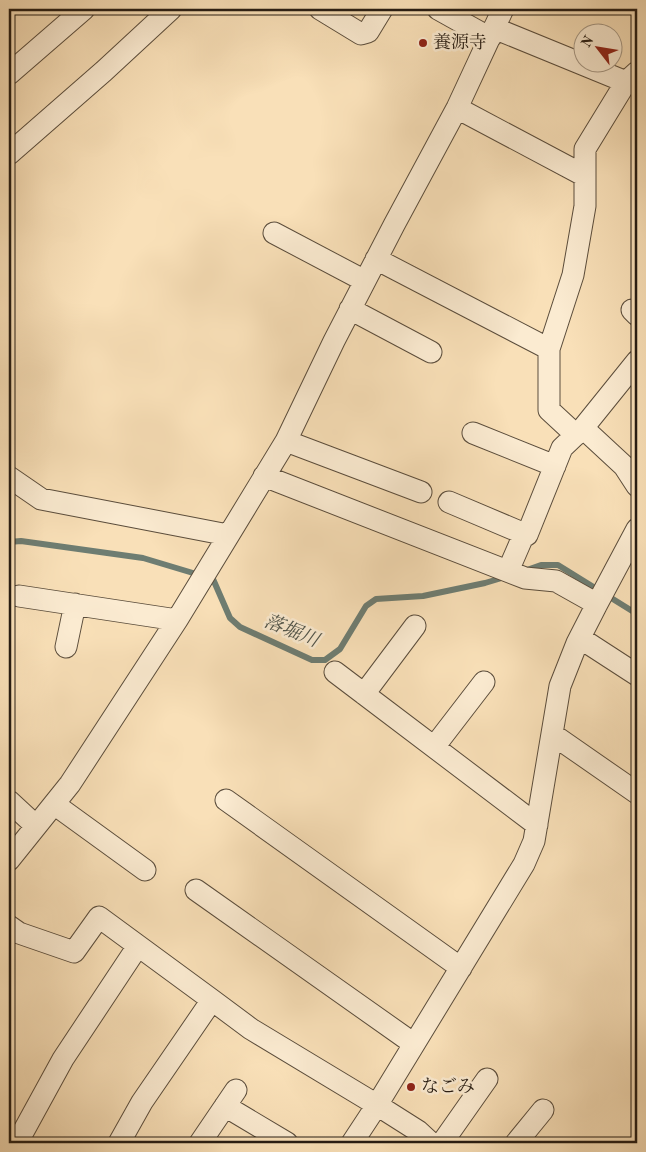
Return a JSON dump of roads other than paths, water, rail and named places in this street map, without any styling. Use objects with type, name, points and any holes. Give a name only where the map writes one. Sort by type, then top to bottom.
[{"type":"street","points":[[9,74],[84,9]]},
{"type":"street","points":[[9,154],[104,71],[171,9]]},
{"type":"street","points":[[320,9],[361,34],[368,32],[382,9]]},
{"type":"street","points":[[438,9],[492,33],[632,77],[585,149],[585,206],[573,274],[550,349],[550,410],[624,466],[637,486]]},
{"type":"street","points":[[9,860],[70,784],[177,620],[286,441],[350,309],[457,108],[503,9]]},
{"type":"street","points":[[457,108],[585,176]]},
{"type":"street","points":[[274,233],[365,281]]},
{"type":"street","points":[[376,259],[550,349]]},
{"type":"street","points":[[350,309],[431,352]]},
{"type":"street","points":[[449,502],[527,535],[562,448],[580,432],[637,360]]},
{"type":"street","points":[[472,433],[555,466]]},
{"type":"street","points":[[286,441],[421,492]]},
{"type":"street","points":[[264,476],[514,574],[556,581],[601,596]]},
{"type":"street","points":[[9,477],[41,499],[228,536]]},
{"type":"street","points":[[352,1143],[524,864],[534,841],[560,686],[580,638],[637,529]]},
{"type":"street","points":[[514,574],[524,534]]},
{"type":"street","points":[[19,596],[177,620]]},
{"type":"street","points":[[66,647],[75,604]]},
{"type":"street","points":[[364,694],[415,626]]},
{"type":"street","points":[[580,638],[637,675]]},
{"type":"street","points":[[335,672],[537,825]]},
{"type":"street","points":[[434,747],[484,682]]},
{"type":"street","points":[[552,734],[637,793]]},
{"type":"street","points":[[226,800],[461,968]]},
{"type":"street","points":[[9,801],[36,826]]},
{"type":"street","points":[[54,804],[145,870]]},
{"type":"street","points":[[196,890],[414,1044]]},
{"type":"street","points":[[12,936],[74,952],[99,917],[251,1028],[418,1131],[431,1143]]},
{"type":"street","points":[[17,1143],[63,1059],[138,946]]},
{"type":"street","points":[[119,1143],[142,1102],[212,1000]]},
{"type":"street","points":[[442,1143],[488,1079]]},
{"type":"street","points":[[200,1143],[230,1098],[287,1143]]},
{"type":"street","points":[[516,1143],[543,1110]]},
{"type":"waterway","name":"落堀川","points":[[9,542],[21,541],[143,558],[213,579],[230,618],[240,627],[312,660],[325,660],[340,649],[366,606],[376,599],[423,596],[505,577]]},
{"type":"waterway","name":"落堀川","points":[[524,571],[541,565],[558,565],[637,614]]},
{"type":"place","name":"養源寺","points":[[423,43]]},
{"type":"place","name":"なごみ","points":[[411,1087]]}]
